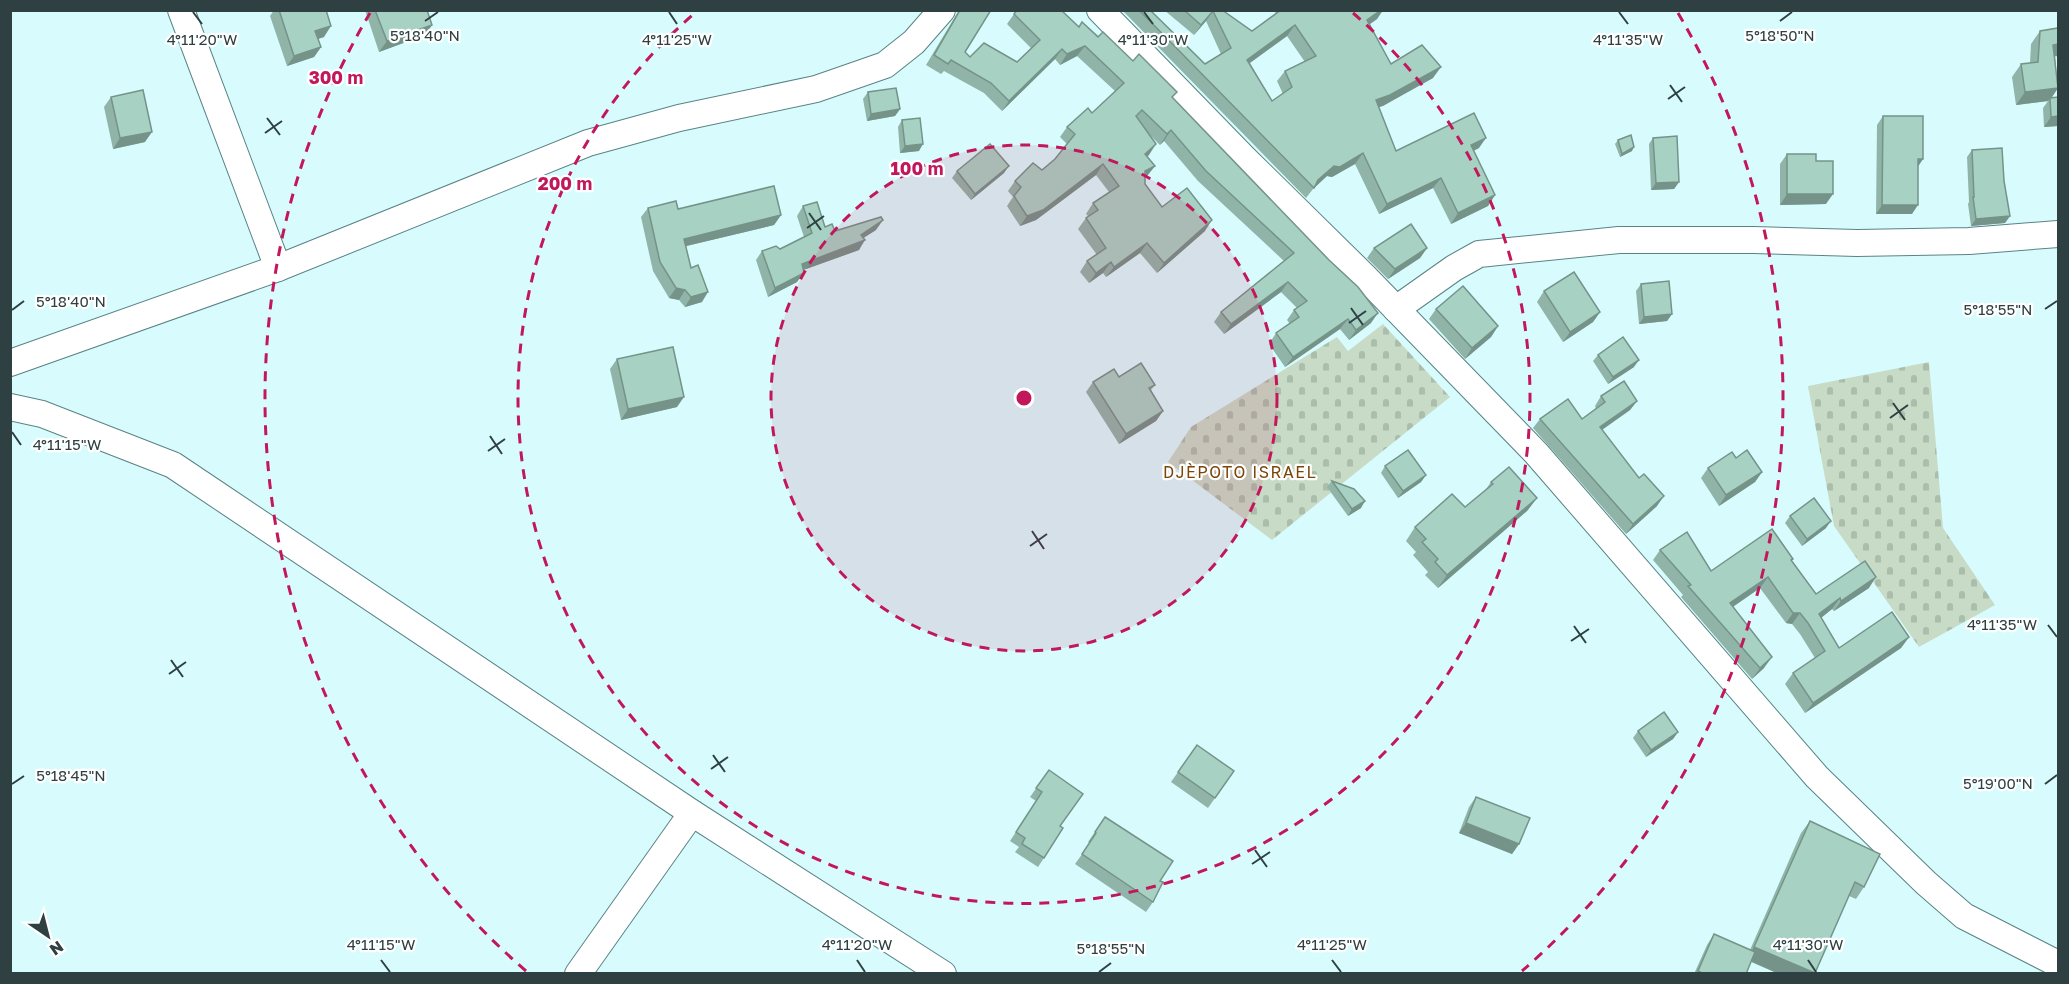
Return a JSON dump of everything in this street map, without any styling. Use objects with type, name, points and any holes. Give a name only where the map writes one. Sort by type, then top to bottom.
[{"type":"street","points":[[181,10],[278,268]]},
{"type":"street","points":[[10,363],[278,268],[588,143],[679,118],[816,89],[885,65],[914,42],[942,10]]},
{"type":"street","points":[[1100,10],[1536,453],[1817,777],[1926,883],[1964,916],[2058,964]]},
{"type":"street","points":[[1396,309],[1454,268],[1479,254],[1619,240],[1857,243],[1969,241],[2058,234]]},
{"type":"street","points":[[10,407],[42,414],[173,465],[692,813],[943,974]]},
{"type":"street","points":[[578,974],[692,813]]},
{"type":"green space","points":[[1383,324],[1450,397],[1272,540],[1168,462],[1191,427],[1337,337],[1348,351]]},
{"type":"green space","points":[[1929,362],[1943,528],[1995,605],[1919,647],[1834,526],[1808,386]]},
{"type":"building","points":[[279,10],[326,10],[331,26],[315,31],[321,47],[294,56]]},
{"type":"building","points":[[375,10],[427,10],[432,25],[387,41]]},
{"type":"building","points":[[960,10],[991,10],[965,52],[970,57],[984,43],[1017,62],[1040,40],[1014,14],[1017,10],[1061,10],[1079,27],[1082,22],[1098,37],[1103,32],[1133,61],[1139,54],[1177,92],[1172,97],[1329,260],[1358,287],[1378,313],[1356,330],[1348,319],[1293,357],[1276,333],[1299,317],[1294,310],[1307,301],[1288,282],[1231,324],[1221,312],[1294,253],[1206,171],[1171,130],[1167,134],[1142,110],[1136,116],[1156,144],[1145,154],[1155,166],[1145,171],[1145,184],[1162,207],[1187,188],[1212,220],[1164,263],[1147,243],[1114,267],[1111,262],[1096,273],[1087,261],[1106,248],[1086,218],[1098,210],[1093,203],[1119,186],[1103,164],[1043,210],[1027,216],[1014,196],[1021,187],[1015,181],[1033,163],[1042,170],[1055,159],[1075,134],[1067,127],[1088,108],[1092,113],[1124,83],[1085,46],[1067,54],[1062,49],[1009,101],[991,83],[951,60],[948,64],[934,55]]},
{"type":"building","points":[[1139,10],[1150,10],[1205,64],[1231,48],[1213,11],[1201,25],[1184,10],[1222,10],[1252,31],[1281,10],[1381,10],[1367,20],[1391,64],[1422,45],[1441,67],[1390,95],[1376,100],[1396,151],[1474,113],[1486,138],[1471,145],[1495,195],[1458,213],[1441,178],[1387,204],[1363,153],[1340,167],[1334,166],[1318,180],[1314,188]],"holes":[[[1295,25],[1316,56],[1285,71],[1292,87],[1272,101],[1247,60]]]},
{"type":"building","points":[[2058,28],[2058,44],[2053,45],[2058,88],[2025,92],[2021,64],[2038,62],[2040,31]]},
{"type":"building","points":[[896,88],[900,109],[871,114],[868,92]]},
{"type":"building","points":[[143,90],[152,132],[120,138],[111,97]]},
{"type":"building","points":[[2058,97],[2058,116],[2051,117],[2050,98]]},
{"type":"building","points":[[1883,116],[1923,116],[1923,159],[1918,159],[1918,205],[1882,205]]},
{"type":"building","points":[[920,118],[923,144],[905,146],[902,120]]},
{"type":"building","points":[[1631,135],[1634,147],[1622,154],[1618,140]]},
{"type":"building","points":[[1677,136],[1679,182],[1656,183],[1653,138]]},
{"type":"building","points":[[990,144],[1009,166],[975,194],[957,171]]},
{"type":"building","points":[[2002,148],[2004,181],[2010,216],[1976,219],[1972,150]]},
{"type":"building","points":[[1787,154],[1816,154],[1816,161],[1833,161],[1833,194],[1787,194]]},
{"type":"building","points":[[774,186],[781,215],[684,239],[691,268],[698,265],[708,292],[691,297],[685,290],[676,288],[660,262],[648,208],[676,201],[678,209]]},
{"type":"building","points":[[817,202],[825,227],[832,224],[835,231],[881,217],[883,220],[861,235],[865,240],[802,264],[804,273],[775,288],[762,251],[776,246],[780,249],[812,233],[803,206]]},
{"type":"building","points":[[1411,224],[1427,248],[1395,269],[1374,248]]},
{"type":"building","points":[[1574,272],[1600,312],[1570,332],[1544,291]]},
{"type":"building","points":[[1669,281],[1672,314],[1644,317],[1641,284]]},
{"type":"building","points":[[1463,286],[1498,326],[1472,348],[1436,309]]},
{"type":"building","points":[[1623,337],[1639,360],[1613,377],[1598,355]]},
{"type":"building","points":[[673,347],[684,397],[628,409],[617,359]]},
{"type":"building","points":[[1141,363],[1155,385],[1149,388],[1163,411],[1126,434],[1093,382],[1114,369],[1119,377]]},
{"type":"building","points":[[1624,381],[1637,401],[1600,427],[1639,478],[1644,474],[1664,496],[1633,524],[1540,419],[1568,399],[1582,419],[1605,402],[1601,396]]},
{"type":"building","points":[[1408,450],[1426,475],[1403,491],[1385,466]]},
{"type":"building","points":[[1747,450],[1762,472],[1726,495],[1708,468],[1732,452],[1736,458]]},
{"type":"building","points":[[1509,467],[1537,498],[1447,575],[1435,562],[1438,559],[1422,542],[1426,539],[1415,527],[1452,494],[1465,507],[1493,484],[1491,482]]},
{"type":"building","points":[[1332,481],[1354,489],[1365,501],[1352,509]]},
{"type":"building","points":[[1814,498],[1831,521],[1807,539],[1790,516]]},
{"type":"building","points":[[1772,529],[1816,594],[1865,561],[1876,577],[1841,601],[1840,598],[1819,614],[1839,648],[1892,612],[1909,637],[1813,703],[1793,673],[1825,651],[1808,623],[1800,613],[1793,613],[1768,577],[1730,603],[1772,657],[1760,668],[1688,586],[1691,585],[1660,550],[1687,532],[1711,571]]},
{"type":"building","points":[[1664,712],[1678,732],[1651,750],[1638,731]]},
{"type":"building","points":[[1197,745],[1234,771],[1215,798],[1178,772]]},
{"type":"building","points":[[1049,770],[1083,794],[1060,826],[1063,828],[1044,858],[1022,844],[1025,838],[1016,832],[1042,792],[1036,788]]},
{"type":"building","points":[[1476,797],[1530,818],[1519,844],[1466,823]]},
{"type":"building","points":[[1105,817],[1173,861],[1160,881],[1163,882],[1153,902],[1082,854]]},
{"type":"building","points":[[1810,821],[1880,854],[1864,887],[1855,882],[1815,973],[1754,947]]},
{"type":"building","points":[[1714,934],[1755,952],[1746,974],[1704,974],[1698,971]]},
{"type":"district","name":"DJÈPOTO ISRAEL","points":[[1240,472]]}]
